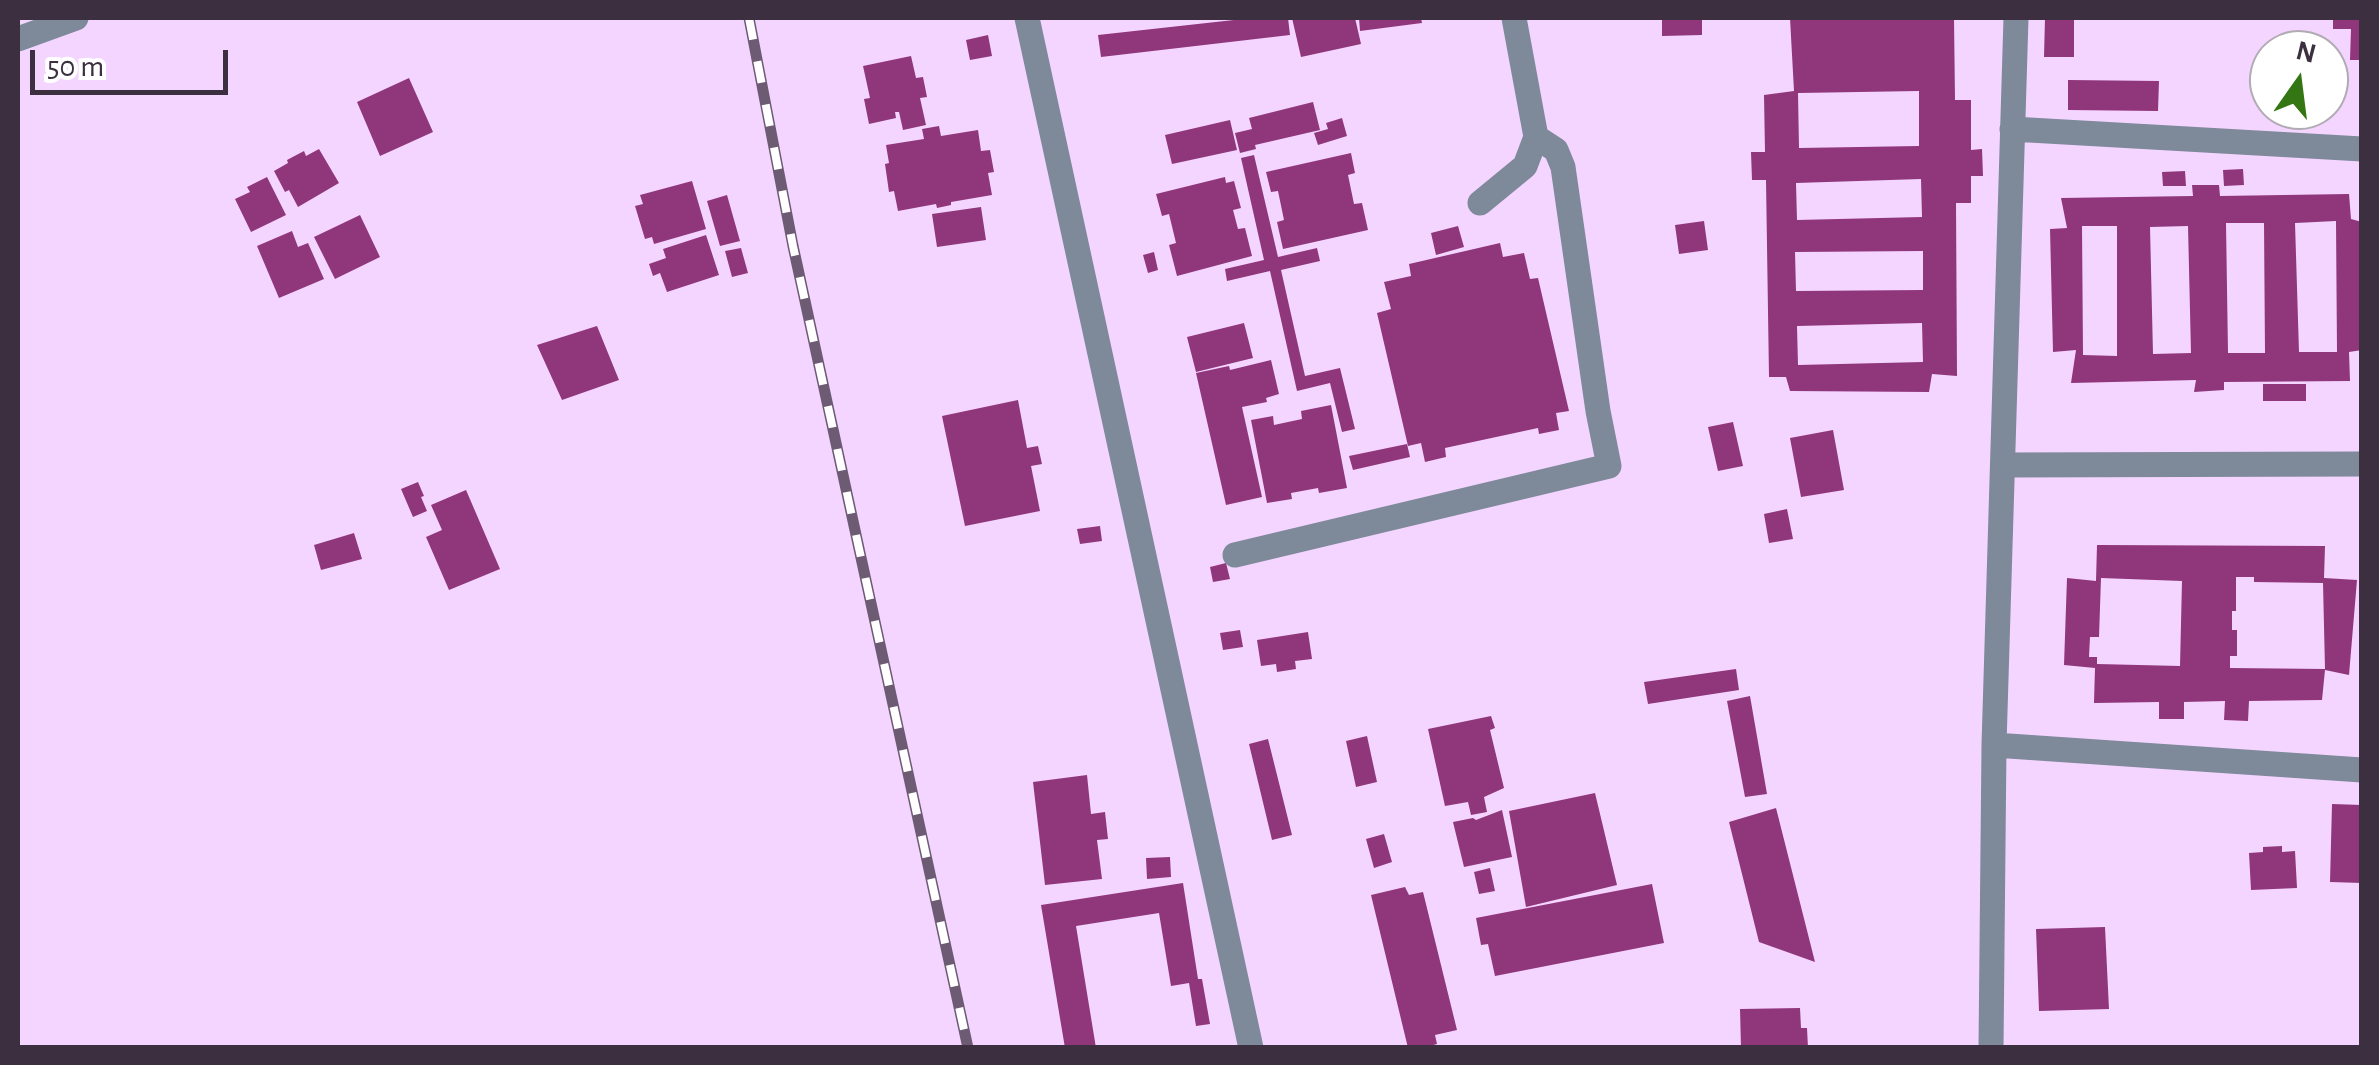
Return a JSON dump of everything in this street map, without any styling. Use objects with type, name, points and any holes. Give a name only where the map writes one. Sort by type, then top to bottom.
[{"type":"street","points":[[18,39],[76,18]]},
{"type":"street","points":[[1026,18],[1251,1048]]},
{"type":"street","points":[[1480,203],[1525,166],[1536,137],[1514,18]]},
{"type":"street","points":[[1991,1048],[1994,745],[2016,18]]},
{"type":"street","points":[[2012,129],[2362,149]]},
{"type":"street","points":[[1235,555],[1609,466],[1563,167],[1556,150],[1536,137]]},
{"type":"street","points":[[2002,465],[2362,464]]},
{"type":"street","points":[[1994,745],[2362,770]]},
{"type":"building","points":[[1252,18],[1288,18],[1290,35],[1101,57],[1098,35]]},
{"type":"building","points":[[1292,18],[1355,18],[1361,44],[1301,57]]},
{"type":"building","points":[[1359,18],[1421,18],[1422,23],[1360,31]]},
{"type":"building","points":[[1662,18],[1702,18],[1702,35],[1662,36]]},
{"type":"building","points":[[1790,18],[1954,18],[1955,100],[1971,100],[1971,150],[1982,149],[1983,176],[1971,176],[1971,203],[1956,203],[1957,376],[1932,374],[1929,392],[1790,391],[1786,377],[1769,377],[1766,180],[1752,180],[1751,152],[1765,152],[1764,95],[1794,91]],"holes":[[[1919,91],[1919,146],[1799,148],[1798,93]],[[1921,179],[1922,217],[1797,220],[1796,183]],[[1923,251],[1923,290],[1796,291],[1795,252]],[[1922,323],[1923,362],[1798,365],[1797,326]]]},
{"type":"building","points":[[2045,18],[2074,18],[2074,57],[2044,57]]},
{"type":"building","points":[[2333,18],[2362,18],[2362,60],[2350,60],[2351,29],[2333,29]]},
{"type":"building","points":[[988,35],[992,56],[970,60],[966,40]]},
{"type":"building","points":[[911,56],[916,78],[923,77],[927,97],[920,98],[926,125],[903,130],[899,112],[895,112],[896,118],[869,124],[864,99],[870,98],[863,66]]},
{"type":"building","points":[[409,78],[433,132],[380,156],[357,102]]},
{"type":"building","points":[[2068,80],[2159,81],[2158,111],[2068,110]]},
{"type":"building","points":[[1313,102],[1320,130],[1255,145],[1256,149],[1240,153],[1235,133],[1252,129],[1249,118]]},
{"type":"building","points":[[1342,118],[1347,136],[1318,145],[1314,133],[1328,129],[1326,123]]},
{"type":"building","points":[[1230,120],[1237,150],[1172,164],[1165,135]]},
{"type":"building","points":[[939,126],[941,136],[978,130],[981,151],[990,150],[994,172],[988,173],[992,195],[937,208],[936,204],[898,211],[894,191],[889,192],[886,145],[924,139],[922,129]]},
{"type":"building","points":[[319,149],[339,183],[298,207],[274,171],[304,151],[306,156]]},
{"type":"building","points":[[1351,153],[1355,173],[1348,175],[1354,204],[1362,203],[1368,230],[1283,249],[1277,222],[1284,220],[1278,191],[1271,192],[1266,172]]},
{"type":"building","points":[[1254,155],[1278,257],[1317,248],[1320,261],[1281,270],[1305,376],[1340,368],[1355,429],[1342,432],[1330,383],[1297,391],[1270,271],[1227,281],[1225,269],[1264,260],[1241,158]]},
{"type":"building","points":[[2243,169],[2244,185],[2224,186],[2223,170]]},
{"type":"building","points":[[2185,171],[2186,186],[2163,186],[2162,172]]},
{"type":"building","points":[[267,177],[286,215],[251,232],[235,199],[250,192],[247,187]]},
{"type":"building","points":[[1225,177],[1226,183],[1234,181],[1241,208],[1233,210],[1238,229],[1245,228],[1252,256],[1177,276],[1169,245],[1176,243],[1169,214],[1162,216],[1156,194]]},
{"type":"building","points":[[692,181],[706,229],[654,244],[652,237],[645,239],[635,206],[643,204],[640,195]]},
{"type":"building","points":[[2192,185],[2219,185],[2220,196],[2349,194],[2351,219],[2362,222],[2362,350],[2349,352],[2350,381],[2224,382],[2224,390],[2194,392],[2196,380],[2071,383],[2076,350],[2053,352],[2050,229],[2067,228],[2061,198],[2193,196]],"holes":[[[2336,221],[2337,352],[2299,352],[2295,223]],[[2226,223],[2264,223],[2265,353],[2228,353]],[[2082,226],[2117,226],[2117,356],[2083,355]],[[2188,226],[2191,353],[2153,354],[2150,227]]]},
{"type":"building","points":[[727,195],[740,241],[720,246],[707,201]]},
{"type":"building","points":[[981,207],[986,240],[937,247],[932,214]]},
{"type":"building","points":[[360,215],[380,257],[335,279],[314,237]]},
{"type":"building","points":[[1704,221],[1708,250],[1679,254],[1675,225]]},
{"type":"building","points":[[1458,226],[1464,247],[1436,255],[1431,233]]},
{"type":"building","points":[[292,231],[298,247],[308,243],[324,279],[279,298],[257,246]]},
{"type":"building","points":[[706,235],[719,275],[667,292],[660,273],[653,276],[649,264],[666,258],[663,249]]},
{"type":"building","points":[[1500,243],[1503,257],[1524,253],[1530,279],[1538,278],[1569,411],[1556,413],[1559,430],[1539,434],[1538,428],[1445,448],[1446,457],[1425,462],[1421,443],[1408,446],[1377,313],[1391,309],[1384,282],[1411,276],[1409,264]]},
{"type":"building","points":[[741,248],[748,273],[732,277],[725,251]]},
{"type":"building","points":[[1154,252],[1158,270],[1148,273],[1143,255]]},
{"type":"building","points":[[1244,323],[1253,358],[1196,372],[1187,337]]},
{"type":"building","points":[[597,326],[619,380],[562,400],[537,345]]},
{"type":"building","points":[[1271,360],[1279,394],[1266,398],[1267,402],[1242,407],[1262,497],[1226,505],[1196,373]]},
{"type":"building","points":[[2263,384],[2306,384],[2306,401],[2263,401]]},
{"type":"building","points":[[1018,400],[1027,448],[1038,446],[1042,464],[1031,466],[1040,511],[965,526],[942,416]]},
{"type":"building","points":[[1331,405],[1347,488],[1291,493],[1292,499],[1267,503],[1251,420],[1273,416],[1274,425],[1302,419],[1301,411]]},
{"type":"building","points":[[1733,422],[1743,466],[1718,471],[1708,427]]},
{"type":"building","points":[[1833,430],[1844,490],[1801,497],[1790,438]]},
{"type":"building","points":[[1407,444],[1410,457],[1353,470],[1349,456]]},
{"type":"building","points":[[418,482],[427,511],[413,517],[401,489]]},
{"type":"building","points":[[466,490],[500,569],[449,590],[426,537],[442,530],[431,505]]},
{"type":"building","points":[[1787,509],[1793,539],[1769,543],[1764,514]]},
{"type":"building","points":[[1100,526],[1102,541],[1080,544],[1077,529]]},
{"type":"building","points":[[354,533],[362,559],[321,570],[314,545]]},
{"type":"building","points":[[2097,545],[2325,546],[2324,578],[2357,580],[2349,675],[2325,670],[2322,700],[2249,701],[2248,721],[2224,720],[2225,701],[2184,702],[2184,719],[2159,719],[2159,702],[2094,703],[2095,668],[2064,665],[2067,578],[2096,581]],"holes":[[[2236,577],[2254,577],[2254,582],[2323,583],[2325,669],[2230,668],[2230,656],[2237,656],[2237,630],[2232,630]],[[2101,578],[2182,581],[2180,666],[2097,664],[2097,657],[2089,657],[2090,637],[2099,637]]]},
{"type":"building","points":[[1226,563],[1230,579],[1213,582],[1210,567]]},
{"type":"building","points":[[1240,630],[1243,647],[1223,650],[1220,633]]},
{"type":"building","points":[[1308,632],[1312,659],[1295,661],[1296,669],[1277,672],[1276,664],[1261,666],[1257,640]]},
{"type":"building","points":[[1736,669],[1739,690],[1648,704],[1644,682]]},
{"type":"building","points":[[1750,696],[1767,794],[1745,797],[1727,701]]},
{"type":"building","points":[[1491,716],[1495,728],[1490,730],[1504,788],[1484,797],[1487,812],[1471,815],[1468,802],[1445,806],[1428,729]]},
{"type":"building","points":[[1367,736],[1377,782],[1356,787],[1346,741]]},
{"type":"building","points":[[1268,739],[1292,835],[1272,840],[1249,744]]},
{"type":"building","points":[[1087,775],[1091,814],[1105,812],[1108,839],[1097,840],[1102,879],[1045,885],[1033,782]]},
{"type":"building","points":[[1595,793],[1617,885],[1526,907],[1509,811]]},
{"type":"building","points":[[2332,804],[2362,805],[2362,883],[2330,882]]},
{"type":"building","points":[[1776,808],[1815,962],[1759,942],[1729,822]]},
{"type":"building","points":[[1502,810],[1512,857],[1464,867],[1453,822],[1476,820]]},
{"type":"building","points":[[1384,834],[1392,862],[1374,868],[1366,839]]},
{"type":"building","points":[[2282,846],[2282,852],[2295,851],[2297,888],[2251,890],[2249,853]]},
{"type":"building","points":[[1170,857],[1171,877],[1147,879],[1146,858]]},
{"type":"building","points":[[1490,868],[1495,891],[1479,894],[1474,872]]},
{"type":"building","points":[[1183,883],[1198,979],[1202,979],[1210,1024],[1196,1026],[1189,983],[1171,986],[1159,913],[1076,926],[1096,1048],[1065,1048],[1041,905]]},
{"type":"building","points":[[1652,884],[1664,943],[1495,976],[1488,944],[1481,945],[1476,918]]},
{"type":"building","points":[[1405,887],[1409,895],[1423,892],[1457,1030],[1435,1035],[1437,1044],[1422,1048],[1408,1048],[1371,895]]},
{"type":"building","points":[[2105,927],[2109,1009],[2039,1011],[2036,929]]},
{"type":"building","points":[[1800,1008],[1808,1048],[1741,1048],[1740,1009]]},
{"type":"railway","points":[[749,18],[793,246],[968,1048]]}]
